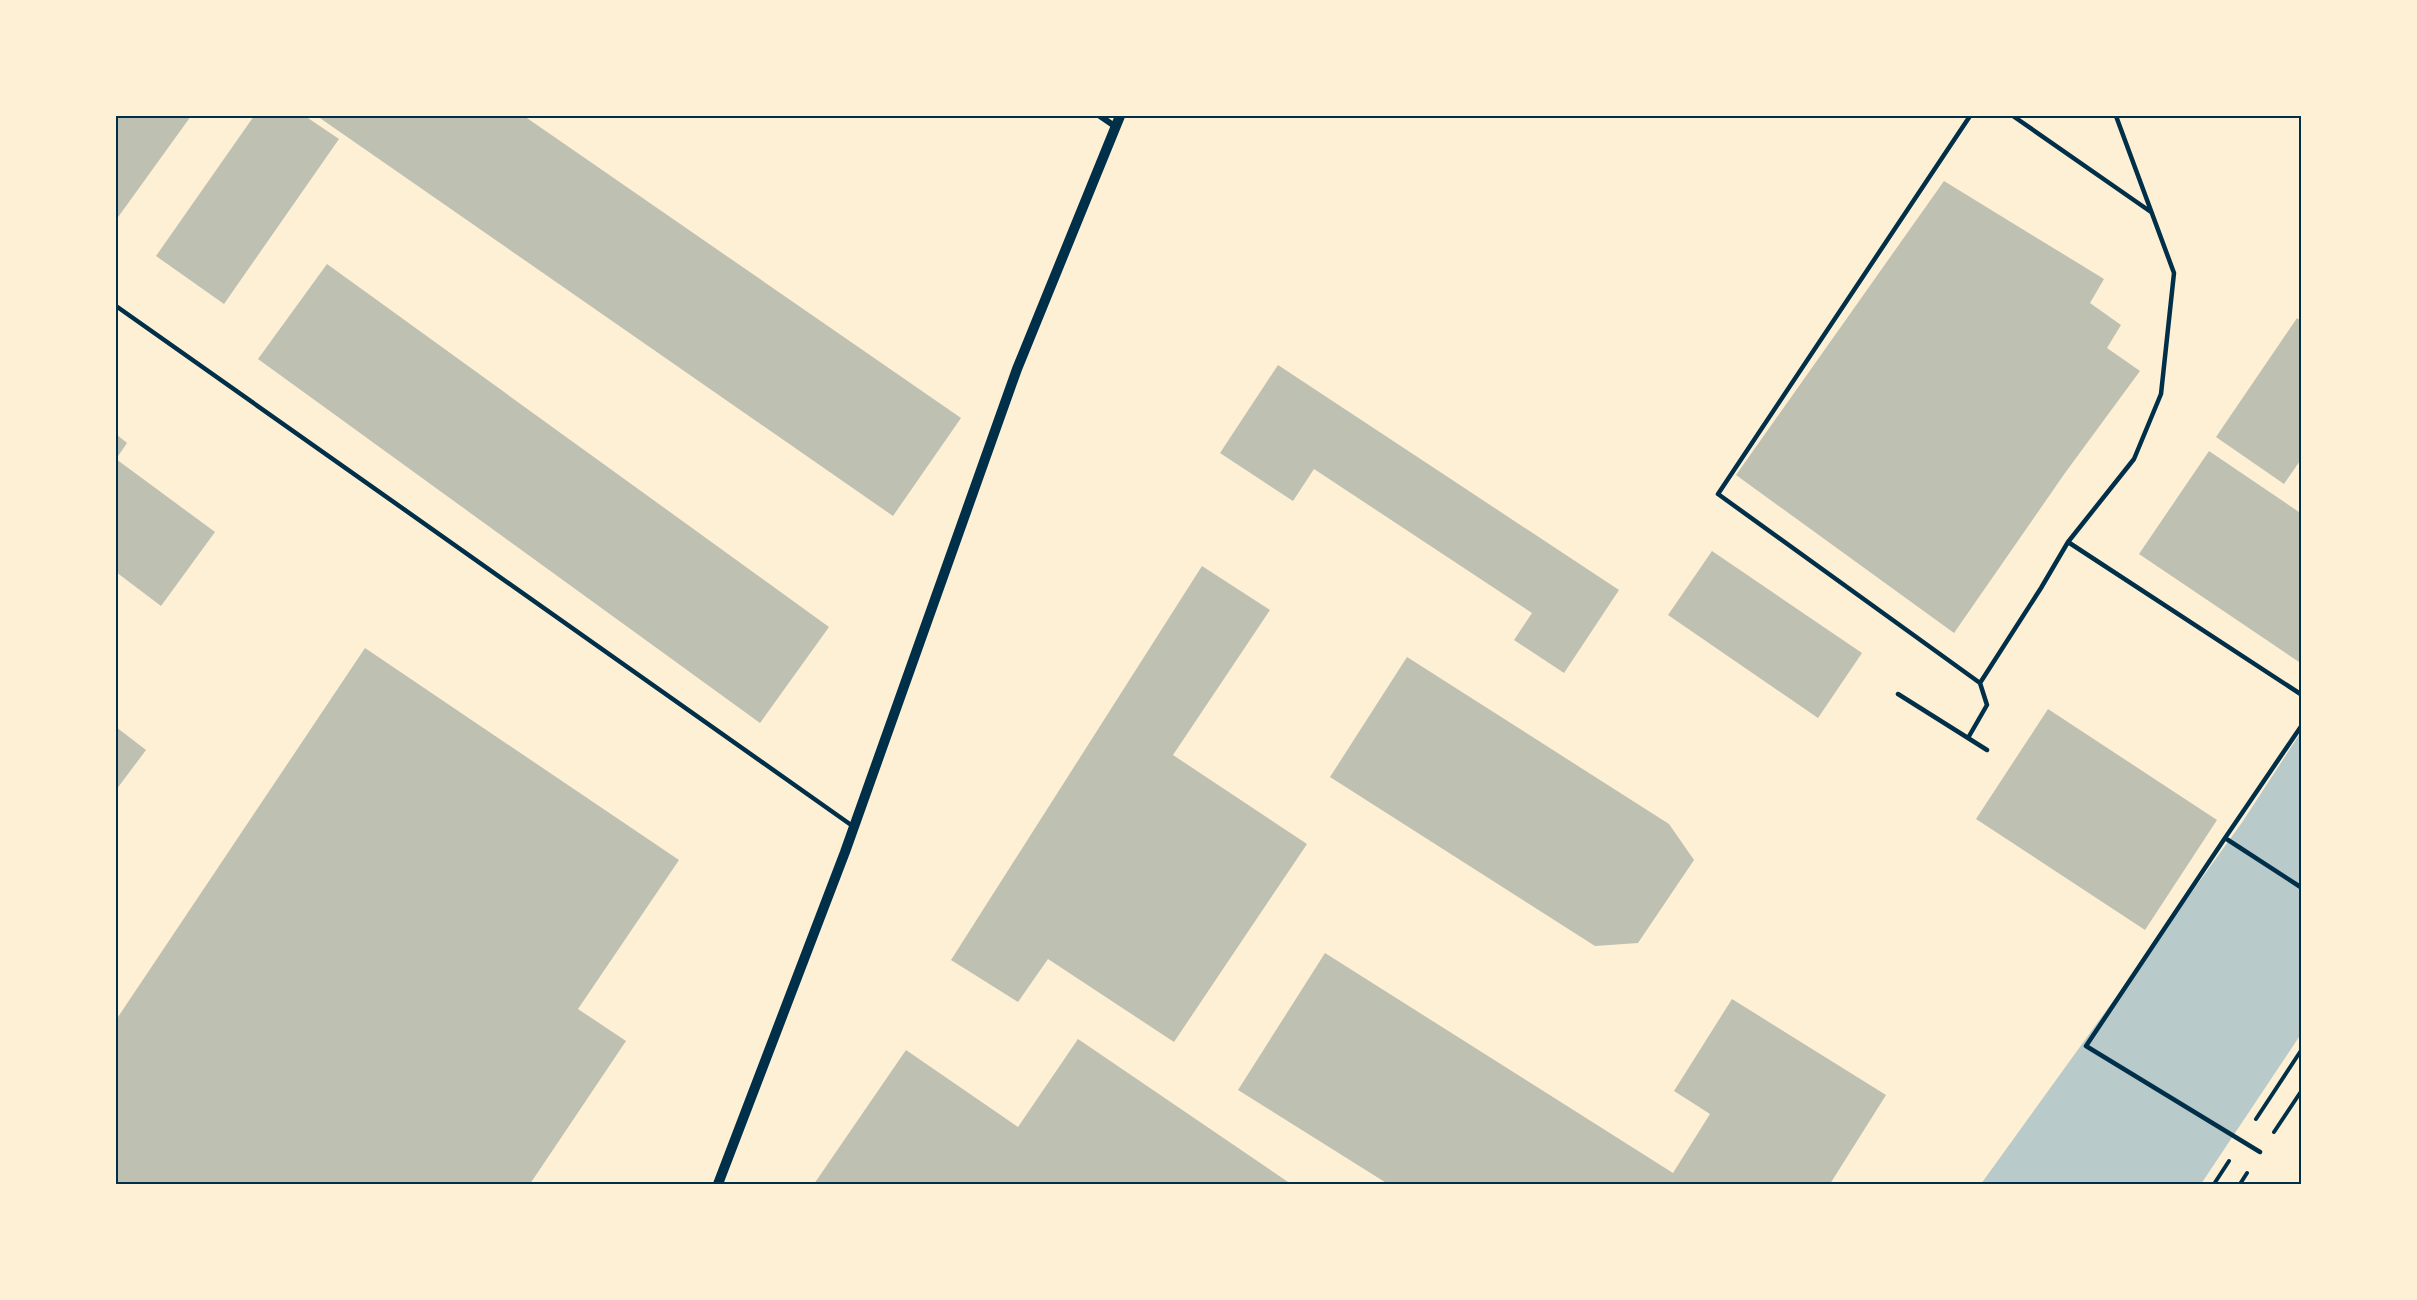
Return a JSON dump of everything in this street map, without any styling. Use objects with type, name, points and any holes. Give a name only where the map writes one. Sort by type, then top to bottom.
[{"type":"street","points":[[1100,116],[1116,127]]},
{"type":"street","points":[[718,1185],[854,827],[1017,369],[1120,116]]},
{"type":"lane","points":[[1968,738],[1987,705],[1980,683],[1718,494],[1970,116]]},
{"type":"lane","points":[[2013,116],[2152,212]]},
{"type":"lane","points":[[1980,683],[2068,542],[2134,459],[2161,394],[2174,273],[2116,116]]},
{"type":"lane","points":[[116,306],[854,827]]},
{"type":"lane","points":[[2068,542],[2301,695]]},
{"type":"lane","points":[[1898,694],[1987,750]]},
{"type":"lane","points":[[2260,1152],[2086,1046],[2301,724]]},
{"type":"lane","points":[[2225,838],[2301,888]]},
{"type":"path","points":[[2214,1185],[2301,1050]]},
{"type":"shaded area","points":[[2301,732],[2301,1034],[2201,1184],[1981,1184],[2243,821]]},
{"type":"building","points":[[116,116],[191,116],[116,220]]},
{"type":"building","points":[[254,116],[305,116],[339,139],[224,304],[156,256]]},
{"type":"building","points":[[317,116],[524,116],[961,418],[893,516]]},
{"type":"building","points":[[1944,181],[2104,279],[2090,303],[2121,325],[2107,348],[2140,371],[2065,473],[1954,633],[1736,475]]},
{"type":"building","points":[[327,264],[829,627],[760,723],[258,359]]},
{"type":"building","points":[[2297,318],[2302,322],[2302,458],[2284,484],[2216,437]]},
{"type":"building","points":[[1278,365],[1619,590],[1564,673],[1514,640],[1532,613],[1314,469],[1293,501],[1220,453]]},
{"type":"building","points":[[116,434],[127,443],[116,459]]},
{"type":"building","points":[[2209,451],[2302,514],[2302,664],[2139,554]]},
{"type":"building","points":[[116,459],[215,532],[161,606],[116,572]]},
{"type":"building","points":[[1712,551],[1862,653],[1818,718],[1668,615]]},
{"type":"building","points":[[1202,566],[1270,610],[1173,755],[1307,844],[1174,1042],[1048,959],[1018,1002],[951,960]]},
{"type":"building","points":[[365,648],[679,860],[578,1009],[626,1041],[530,1184],[116,1184],[116,1020]]},
{"type":"building","points":[[1407,657],[1669,824],[1694,860],[1638,943],[1595,946],[1330,777]]},
{"type":"building","points":[[2048,709],[2217,820],[2145,930],[1976,819]]},
{"type":"building","points":[[116,727],[146,750],[116,790]]},
{"type":"building","points":[[1325,953],[1673,1173],[1710,1114],[1674,1091],[1732,999],[1886,1095],[1830,1184],[1388,1184],[1238,1090]]},
{"type":"building","points":[[1078,1039],[1291,1184],[814,1184],[906,1050],[1018,1127]]}]
